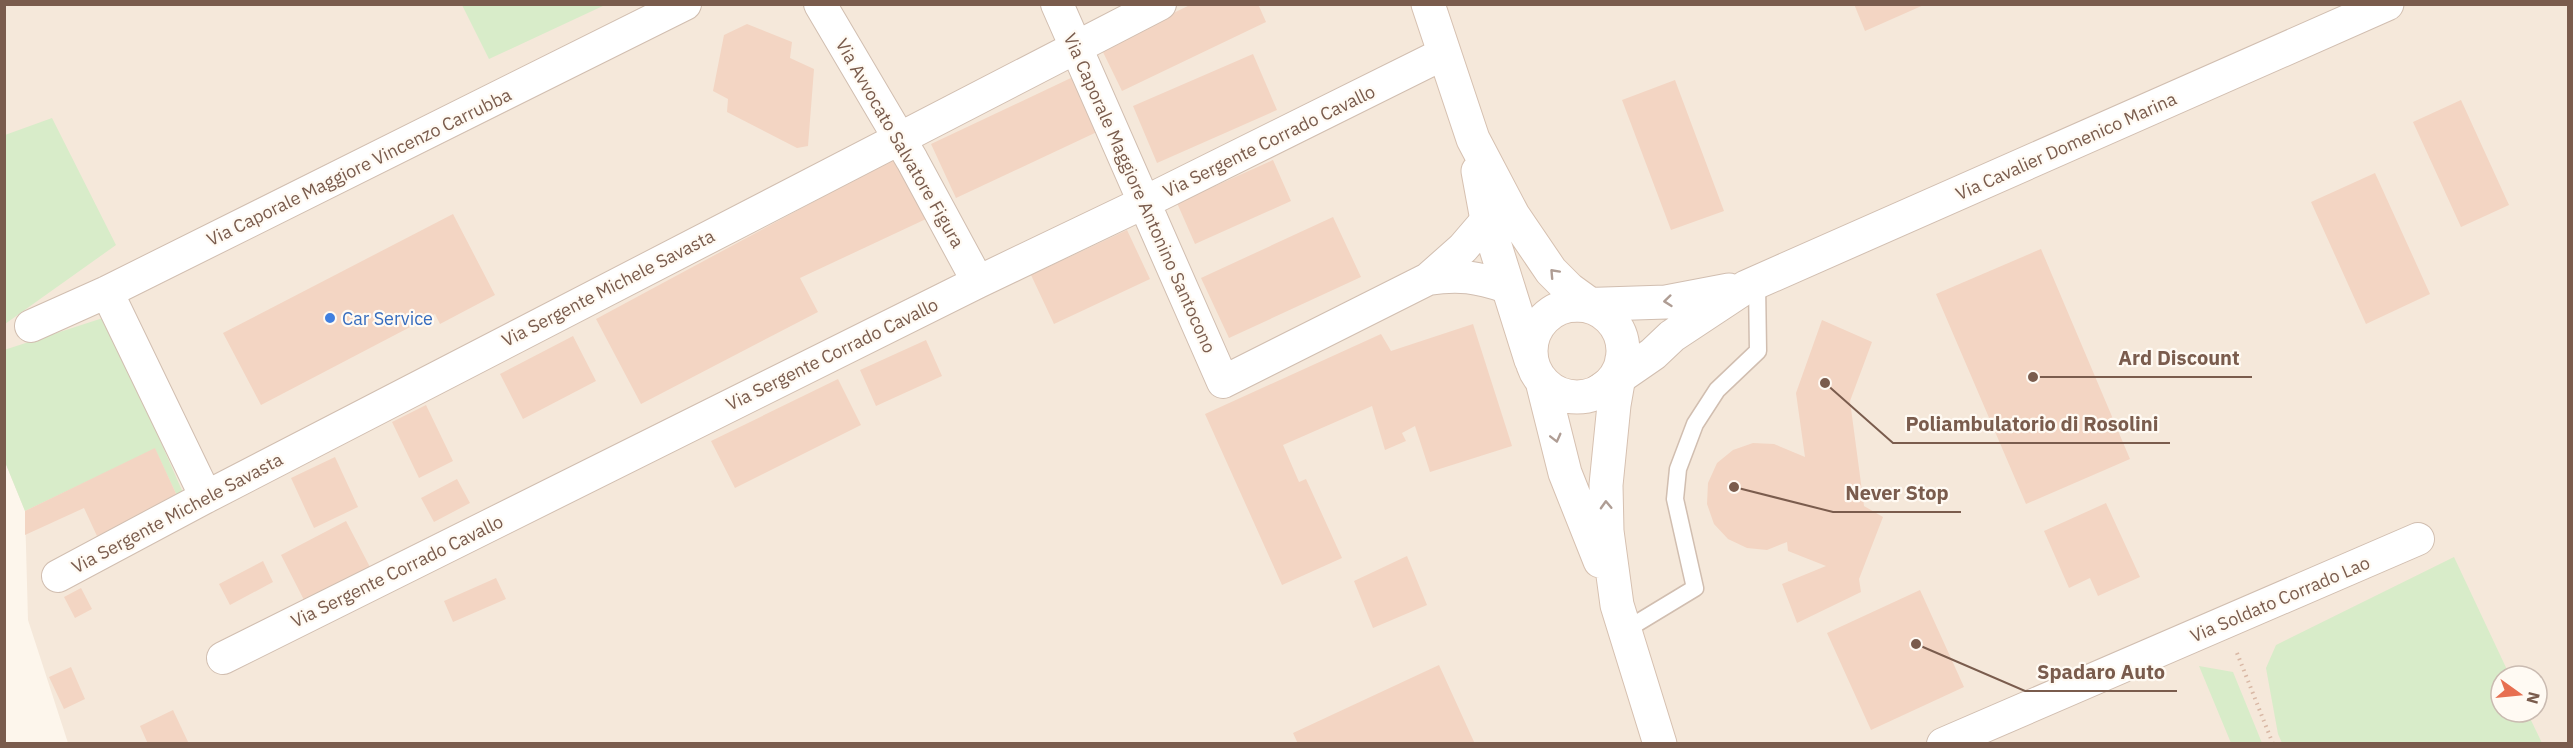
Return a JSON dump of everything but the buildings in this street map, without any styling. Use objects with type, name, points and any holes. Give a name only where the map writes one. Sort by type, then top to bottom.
[{"type":"main road","points":[[1428,4],[1473,139],[1529,242],[1551,271],[1587,306],[1610,319],[1618,331],[1622,345],[1623,371],[1610,443],[1606,485],[1607,531],[1621,618]]},
{"type":"main road","name":"Via Cavalier Domenico Marina","points":[[1751,285],[2387,4]]},
{"type":"main road","points":[[1473,139],[1487,220],[1507,287],[1537,372],[1554,391],[1568,396],[1583,396],[1751,285]]},
{"type":"main road","points":[[1660,744],[1621,618],[1565,473],[1531,350],[1533,336],[1539,324],[1561,307],[1666,302],[1751,285]]},
{"type":"street","name":"Via Caporale Maggiore Vincenzo Carrubba","points":[[31,326],[107,292],[685,4]]},
{"type":"street","name":"Via Avvocato Salvatore Figura","points":[[820,4],[899,138],[978,282]]},
{"type":"street","name":"Via Caporale Maggiore Antonino Santocono","points":[[1057,4],[1223,382],[1428,279]]},
{"type":"street","name":"Via Sergente Michele Savasta","points":[[58,576],[206,496],[1160,4]]},
{"type":"street","name":"Via Sergente Corrado Cavallo","points":[[223,658],[978,282],[1443,54]]},
{"type":"street","points":[[1428,279],[1463,248],[1487,220]]},
{"type":"street","points":[[1428,279],[1452,275],[1479,277],[1507,287]]},
{"type":"street","points":[[107,292],[206,496]]},
{"type":"street","name":"Via Soldato Corrado Lao","points":[[1943,744],[2418,539]]},
{"type":"lane","points":[[1621,618],[1695,588],[1675,499],[1678,469],[1695,424],[1717,390],[1758,351],[1751,285]]},
{"type":"path","points":[[2225,622],[2273,744]]},
{"type":"shaded area","points":[[4,5],[2568,5],[2568,743],[68,743],[28,620],[25,511],[5,462]]},
{"type":"green space","points":[[462,5],[605,5],[489,59]]},
{"type":"green space","points":[[52,118],[116,245],[5,324],[5,135]]},
{"type":"green space","points":[[106,317],[184,495],[178,498],[155,449],[25,511],[5,462],[4,350]]},
{"type":"green space","points":[[2454,557],[2504,664],[2489,664],[2489,724],[2533,724],[2542,743],[2282,743],[2278,734],[2266,668],[2276,645]]},
{"type":"green space","points":[[2199,666],[2233,672],[2262,743],[2231,743]]},
{"type":"place","name":"Car Service","points":[[330,318]]},
{"type":"place","name":"Ard Discount","points":[[2033,377]]},
{"type":"place","name":"Poliambulatorio di Rosolini","points":[[1825,383]]},
{"type":"place","name":"Never Stop","points":[[1734,487]]},
{"type":"place","name":"Spadaro Auto","points":[[1916,644]]}]
